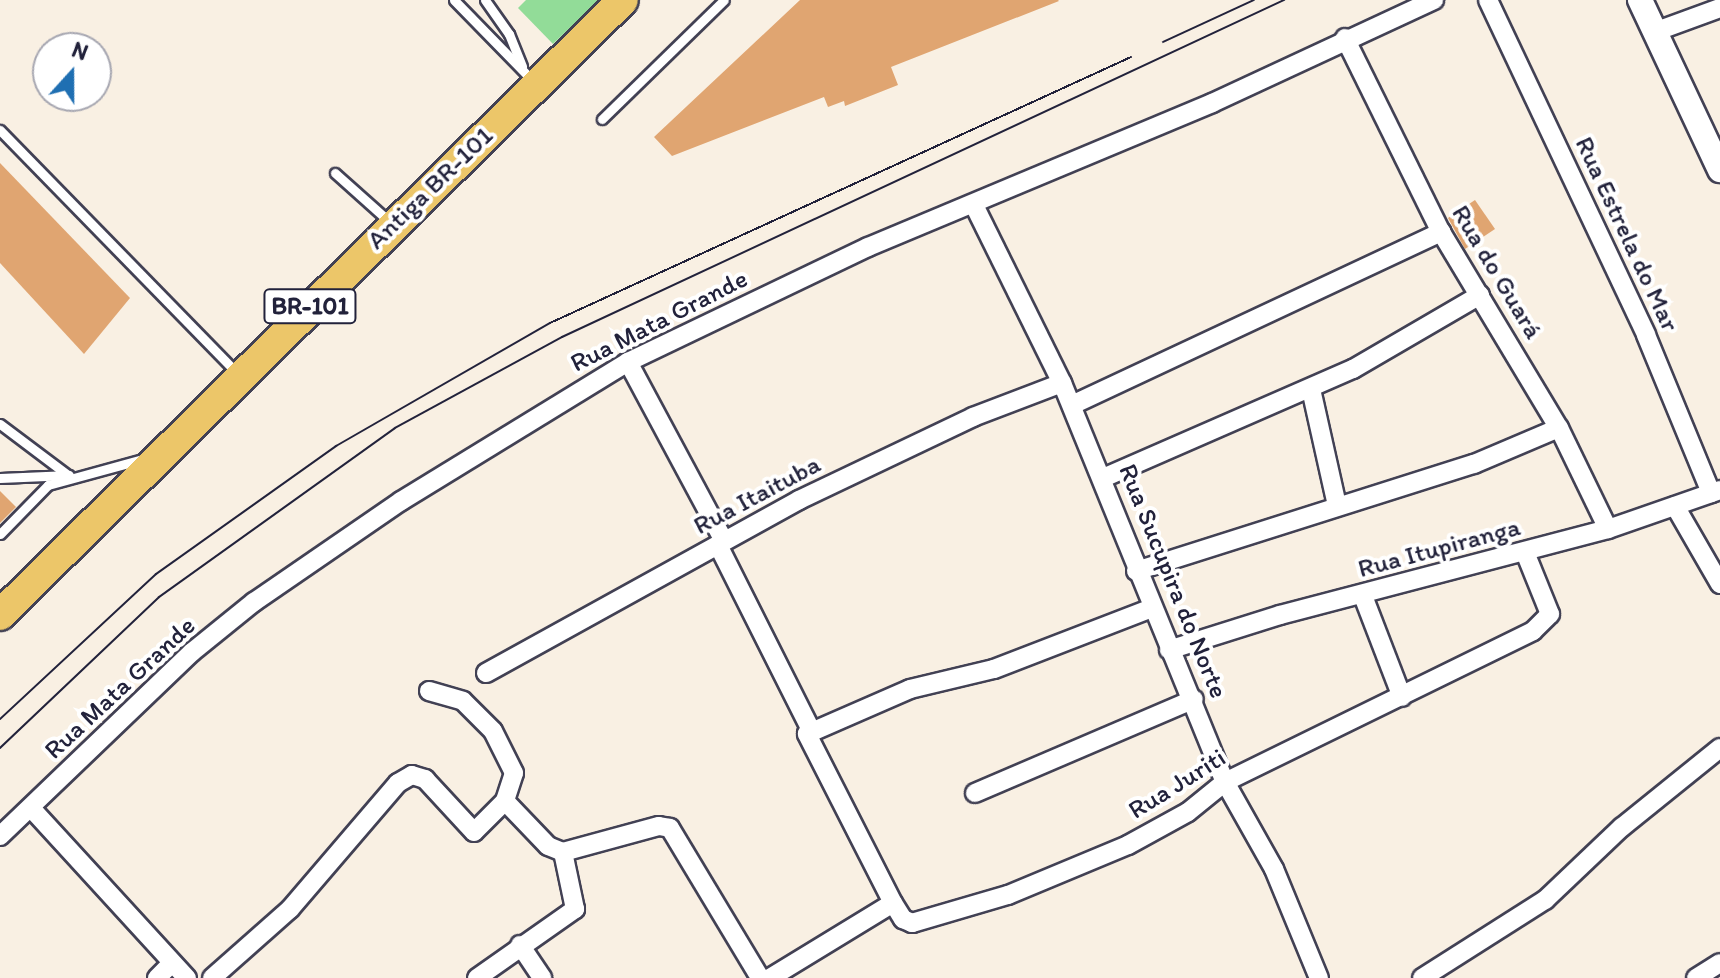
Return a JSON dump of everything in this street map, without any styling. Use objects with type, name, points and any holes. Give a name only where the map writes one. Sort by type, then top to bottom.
[{"type":"main road","name":"Antiga BR-101","points":[[0,615],[392,225],[529,77],[623,0]]},
{"type":"street","name":"Rua Mata Grande","points":[[0,836],[192,652],[254,602],[446,472],[628,362],[868,247],[1212,103],[1345,38],[1434,0]]},
{"type":"street","name":"Rua Estrela do Mar","points":[[1488,0],[1646,335],[1716,492]]},
{"type":"street","points":[[1640,0],[1720,170]]},
{"type":"street","points":[[1657,31],[1720,8]]},
{"type":"street","name":"Rua do Guará","points":[[1345,38],[1441,232],[1559,428],[1608,529]]},
{"type":"street","name":"Rua Sucupira do Norte","points":[[974,205],[1072,405],[1103,478],[1136,571],[1169,650],[1194,699],[1225,782],[1268,857],[1317,977]]},
{"type":"street","points":[[1072,405],[1441,232]]},
{"type":"street","points":[[1103,478],[1311,389],[1480,295]]},
{"type":"street","points":[[628,362],[818,726]]},
{"type":"street","name":"Rua Itaituba","points":[[486,673],[721,543],[973,417],[1062,383]]},
{"type":"street","points":[[1311,389],[1337,505]]},
{"type":"street","points":[[1136,571],[1474,464],[1559,428]]},
{"type":"street","name":"Rua Itupiranga","points":[[1169,650],[1608,529],[1716,492]]},
{"type":"street","points":[[1675,506],[1720,584]]},
{"type":"street","name":"Rua Juriti","points":[[893,903],[912,923],[1008,895],[1153,833],[1225,782],[1402,697],[1547,622],[1550,614],[1525,552]]},
{"type":"street","points":[[1363,596],[1402,697]]},
{"type":"street","points":[[770,978],[893,903],[807,743],[818,726],[910,689],[994,669],[1152,608]]},
{"type":"street","points":[[212,978],[290,909],[387,793],[407,778],[425,779],[471,831],[483,827],[505,801],[514,773],[499,740],[463,701],[429,691]]},
{"type":"street","points":[[975,793],[1194,699]]},
{"type":"street","points":[[1422,978],[1545,900],[1720,748]]},
{"type":"street","points":[[505,801],[548,846],[563,852],[659,826],[670,828],[760,978]]},
{"type":"street","points":[[31,808],[187,978]]},
{"type":"street","points":[[477,978],[575,909],[573,885],[563,852]]},
{"type":"street","points":[[520,945],[542,978]]},
{"type":"street","points":[[157,978],[172,963]]},
{"type":"street","points":[[1696,978],[1720,963]]},
{"type":"lane","points":[[454,0],[529,77]]},
{"type":"lane","points":[[602,119],[724,0]]},
{"type":"lane","points":[[486,1],[509,34],[529,77]]},
{"type":"lane","points":[[0,130],[241,377]]},
{"type":"lane","points":[[335,173],[392,225]]},
{"type":"lane","points":[[0,424],[68,475]]},
{"type":"lane","points":[[0,534],[45,487],[162,454]]},
{"type":"lane","points":[[0,478],[85,475]]},
{"type":"green space","points":[[526,0],[599,0],[553,44],[518,8]]},
{"type":"building","points":[[800,0],[1059,1],[891,67],[898,85],[845,106],[844,101],[828,107],[824,97],[672,156],[654,137]]},
{"type":"building","points":[[0,163],[130,298],[84,354],[0,263]]},
{"type":"building","points":[[1475,200],[1495,229],[1465,249],[1448,218]]},
{"type":"building","points":[[0,491],[16,507],[0,523]]},
{"type":"tram line","points":[[1163,42],[1254,0]]},
{"type":"tram line","points":[[0,748],[159,597],[395,428],[562,337],[1284,0]]},
{"type":"tram line","points":[[0,719],[156,574],[336,446],[550,323],[1131,57]]}]
